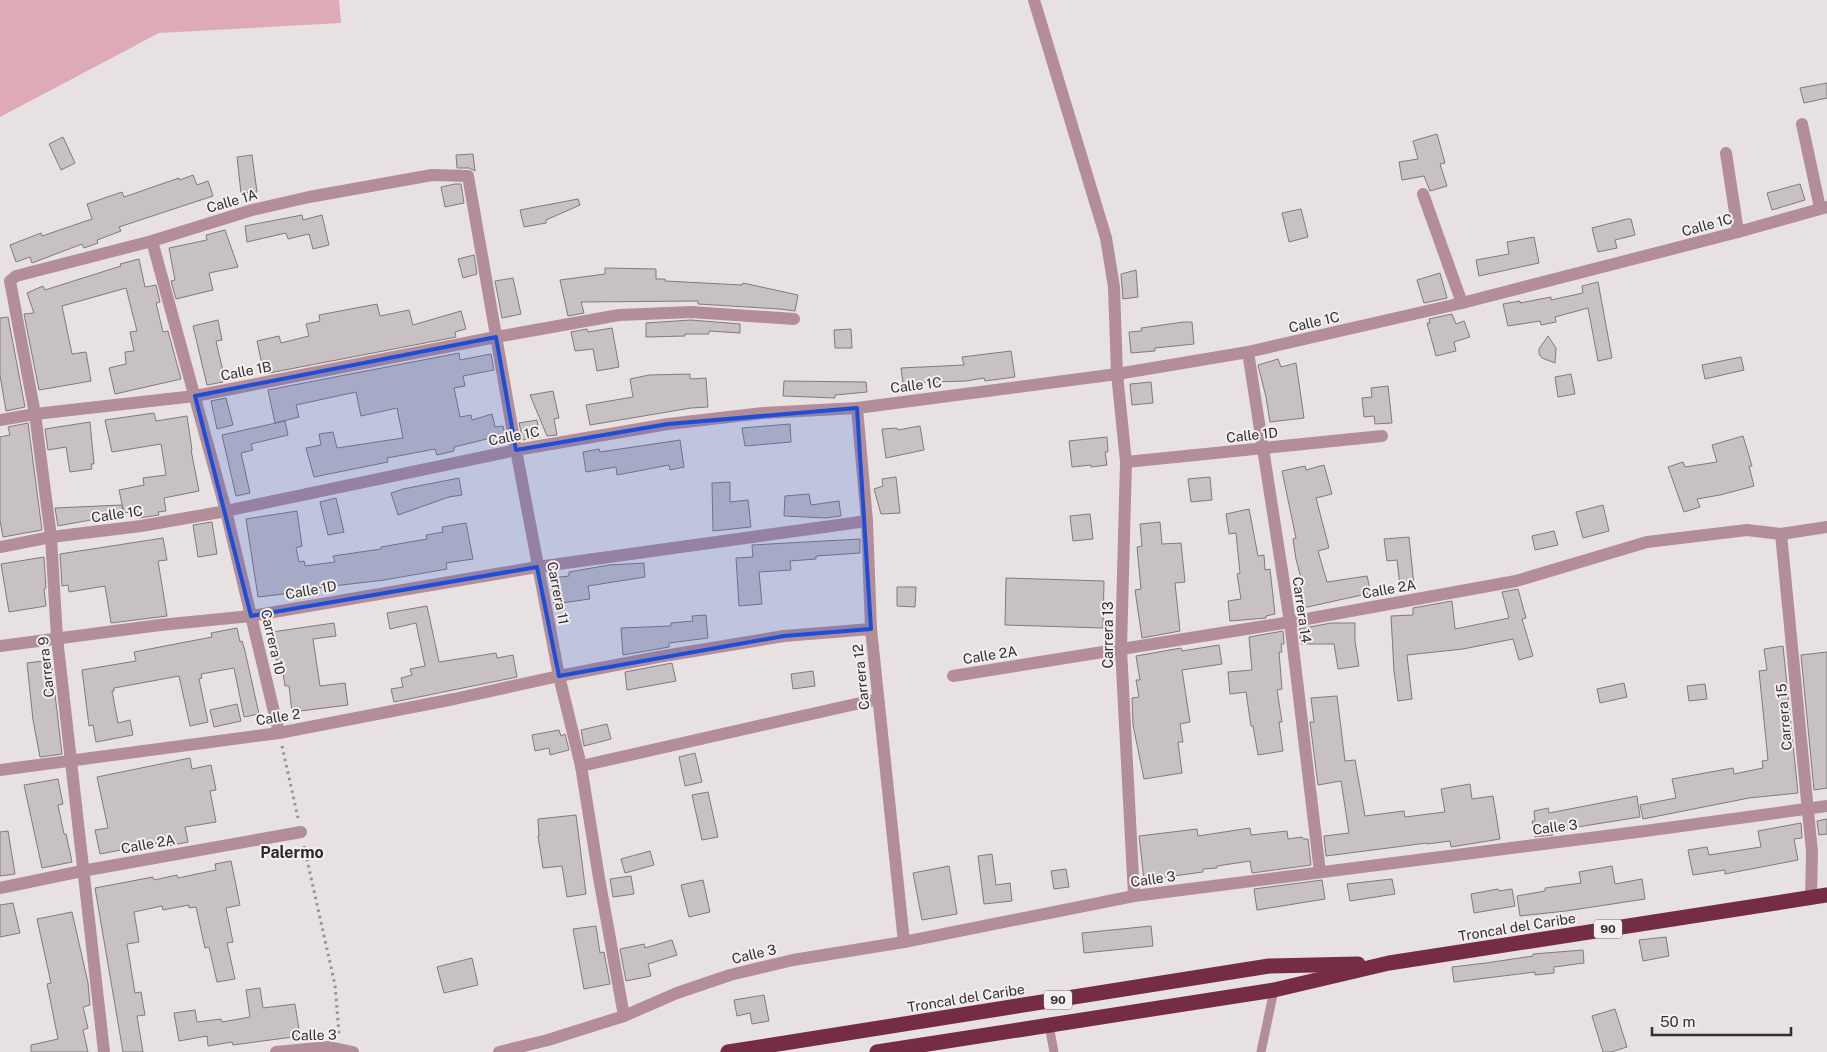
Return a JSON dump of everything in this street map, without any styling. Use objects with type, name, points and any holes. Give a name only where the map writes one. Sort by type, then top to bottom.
[{"type":"highway","name":"Troncal del Caribe","points":[[877,1052],[1274,990],[1389,963],[1827,895]]},
{"type":"highway","name":"Troncal del Caribe","points":[[728,1052],[1269,966],[1389,963]]},
{"type":"street","name":"Carrera 13","points":[[1034,0],[1109,252],[1114,287],[1118,374],[1126,462],[1121,649],[1134,896]]},
{"type":"street","points":[[1802,124],[1823,207]]},
{"type":"street","points":[[1726,153],[1738,232]]},
{"type":"street","name":"Calle 1A","points":[[10,281],[16,276],[152,241],[252,210],[309,197],[432,175],[468,176]]},
{"type":"street","name":"Carrera 11","points":[[468,176],[538,567],[559,676],[581,766],[624,1016]]},
{"type":"street","points":[[1423,194],[1462,304]]},
{"type":"street","name":"Calle 1C","points":[[0,547],[51,537],[141,526],[226,511],[516,450],[668,424],[763,413],[857,408],[1118,374],[1248,352],[1462,304],[1738,232],[1823,207]]},
{"type":"street","name":"Carrera 10","points":[[152,241],[226,511],[279,733]]},
{"type":"street","name":"Carrera 9","points":[[10,281],[35,414],[51,537],[57,638],[104,1052]]},
{"type":"street","name":"Calle 1B","points":[[0,420],[35,414],[195,396],[619,314],[691,312],[794,319]]},
{"type":"street","name":"Carrera 14","points":[[1248,352],[1290,622],[1320,872]]},
{"type":"street","name":"Carrera 12","points":[[857,408],[867,521],[872,629],[878,699],[904,942]]},
{"type":"street","name":"Calle 1D","points":[[1126,462],[1382,436]]},
{"type":"street","name":"Calle 1D","points":[[0,646],[160,624],[251,616],[538,567],[867,521]]},
{"type":"street","name":"Calle 2A","points":[[953,676],[1290,622],[1516,581],[1647,542],[1747,530],[1782,534],[1827,527]]},
{"type":"street","name":"Carrera 15","points":[[1782,534],[1812,852],[1811,897]]},
{"type":"street","name":"Calle 2","points":[[0,770],[279,733],[454,700],[559,676],[784,636],[872,629]]},
{"type":"street","points":[[581,766],[878,699]]},
{"type":"street","name":"Calle 3","points":[[499,1052],[548,1040],[624,1016],[677,993],[730,975],[793,960],[904,942],[1134,896],[1827,806]]},
{"type":"street","name":"Calle 2A","points":[[0,888],[82,871],[301,832]]},
{"type":"street","name":"Calle 3","points":[[276,1052],[329,1047],[349,1051]]},
{"type":"lane","points":[[1261,1052],[1274,990]]},
{"type":"lane","points":[[1049,1025],[1054,1052]]},
{"type":"path","points":[[279,733],[335,985],[340,1040],[349,1051]]},
{"type":"highlighted area","points":[[496,337],[516,450],[668,424],[857,408],[871,629],[784,636],[559,676],[537,567],[251,616],[195,396]]},
{"type":"shaded area","points":[[0,0],[339,0],[341,23],[159,33],[0,117]]},
{"type":"building","points":[[1827,83],[1827,98],[1804,103],[1800,88]]},
{"type":"building","points":[[1437,134],[1445,163],[1440,164],[1447,186],[1430,191],[1424,176],[1402,180],[1399,162],[1418,159],[1413,141]]},
{"type":"building","points":[[63,137],[75,163],[61,170],[49,144]]},
{"type":"building","points":[[473,154],[475,171],[469,168],[457,168],[456,155]]},
{"type":"building","points":[[252,155],[257,192],[241,193],[237,157]]},
{"type":"building","points":[[193,175],[197,185],[208,181],[213,196],[119,227],[121,231],[97,240],[98,243],[84,248],[82,244],[32,263],[30,257],[16,262],[10,245],[41,233],[42,236],[92,219],[87,204],[122,192],[124,197]]},
{"type":"building","points":[[461,184],[464,203],[445,207],[441,187]]},
{"type":"building","points":[[1800,184],[1805,200],[1772,210],[1767,193]]},
{"type":"building","points":[[578,199],[580,205],[546,220],[546,223],[524,227],[520,210]]},
{"type":"building","points":[[1301,209],[1308,237],[1289,242],[1282,213]]},
{"type":"building","points":[[302,215],[303,220],[322,215],[329,245],[313,249],[309,234],[288,239],[286,233],[247,242],[245,226]]},
{"type":"building","points":[[1631,219],[1635,235],[1615,240],[1617,248],[1598,252],[1592,228]]},
{"type":"building","points":[[225,230],[238,267],[209,273],[213,290],[176,299],[171,281],[175,280],[169,248],[207,240],[206,235]]},
{"type":"building","points":[[1534,237],[1539,263],[1479,276],[1476,260],[1509,254],[1507,242]]},
{"type":"building","points":[[474,255],[477,274],[463,278],[458,259]]},
{"type":"building","points":[[139,259],[145,287],[156,285],[160,302],[156,303],[163,332],[168,331],[181,379],[115,394],[109,368],[126,364],[125,352],[134,351],[130,332],[137,331],[126,288],[62,306],[72,354],[86,352],[91,381],[39,390],[24,314],[34,313],[27,293],[43,286],[45,290]]},
{"type":"building","points":[[605,268],[656,269],[656,279],[665,279],[665,281],[742,285],[743,283],[798,295],[795,311],[698,304],[698,301],[581,302],[584,313],[568,316],[560,280],[605,274]]},
{"type":"building","points":[[1136,270],[1138,297],[1123,299],[1121,274]]},
{"type":"building","points":[[1440,273],[1447,298],[1424,303],[1417,280]]},
{"type":"building","points":[[513,278],[521,314],[502,318],[495,281]]},
{"type":"building","points":[[1598,282],[1612,358],[1598,361],[1588,308],[1555,317],[1556,322],[1541,325],[1540,321],[1508,326],[1503,304],[1551,297],[1551,300],[1583,293],[1582,286]]},
{"type":"building","points":[[377,304],[380,316],[409,310],[413,325],[461,311],[466,329],[455,332],[456,337],[264,374],[257,341],[279,336],[281,343],[309,336],[306,324],[320,321],[319,315]]},
{"type":"building","points":[[1452,314],[1456,324],[1464,321],[1470,337],[1454,342],[1456,351],[1436,356],[1427,323],[1430,323],[1429,319]]},
{"type":"building","points":[[8,317],[25,407],[6,411],[0,375],[0,318]]},
{"type":"building","points":[[218,320],[222,340],[216,341],[224,376],[221,376],[223,382],[207,385],[193,326]]},
{"type":"building","points":[[691,320],[740,324],[740,333],[709,331],[709,334],[646,337],[646,323]]},
{"type":"building","points":[[1192,322],[1194,344],[1155,348],[1155,351],[1131,353],[1129,332],[1142,331],[1141,328]]},
{"type":"building","points":[[612,328],[619,367],[597,371],[593,349],[575,351],[571,332],[587,329],[588,332]]},
{"type":"building","points":[[851,329],[852,348],[835,348],[834,330]]},
{"type":"building","points":[[1548,336],[1556,348],[1555,363],[1542,358],[1539,354],[1539,349]]},
{"type":"building","points":[[1011,351],[1015,377],[985,381],[984,378],[966,381],[903,383],[901,368],[964,365],[962,357]]},
{"type":"building","points":[[459,353],[460,360],[491,354],[494,370],[463,376],[465,386],[454,388],[460,417],[471,415],[472,420],[492,414],[495,427],[503,426],[506,439],[492,442],[491,438],[454,447],[454,451],[437,455],[435,449],[387,458],[388,462],[314,477],[306,448],[321,445],[319,434],[333,432],[337,448],[403,438],[397,408],[361,416],[356,392],[296,405],[299,417],[275,423],[268,390]]},
{"type":"building","points":[[1741,357],[1744,370],[1705,379],[1702,365]]},
{"type":"building","points":[[1278,359],[1281,367],[1296,363],[1304,418],[1270,422],[1258,365]]},
{"type":"building","points":[[690,374],[690,379],[706,378],[708,407],[691,408],[590,425],[586,405],[633,397],[630,379],[649,375]]},
{"type":"building","points":[[1571,374],[1575,394],[1558,397],[1555,377]]},
{"type":"building","points":[[784,381],[866,382],[867,392],[835,395],[835,398],[783,396]]},
{"type":"building","points":[[1151,382],[1153,403],[1132,405],[1130,384]]},
{"type":"building","points":[[1388,386],[1392,423],[1375,424],[1374,416],[1364,417],[1362,398],[1372,397],[1371,388]]},
{"type":"building","points":[[553,391],[559,418],[554,419],[557,435],[547,436],[530,395]]},
{"type":"building","points":[[226,398],[233,425],[217,429],[211,401]]},
{"type":"building","points":[[154,413],[156,421],[187,416],[199,491],[164,498],[166,511],[158,512],[159,515],[139,518],[137,511],[124,513],[119,490],[144,485],[143,478],[166,475],[161,444],[112,452],[105,420]]},
{"type":"building","points":[[537,420],[540,437],[523,440],[519,423]]},
{"type":"building","points":[[285,421],[288,435],[251,444],[253,450],[241,453],[250,493],[236,496],[222,435]]},
{"type":"building","points":[[90,422],[94,464],[91,464],[92,469],[70,472],[66,447],[48,450],[45,429]]},
{"type":"building","points":[[28,423],[42,530],[3,537],[0,520],[0,437],[10,435],[8,427]]},
{"type":"building","points":[[790,424],[791,442],[745,446],[742,428]]},
{"type":"building","points":[[920,426],[924,450],[886,458],[882,429],[897,428],[898,430]]},
{"type":"building","points":[[1743,436],[1752,466],[1749,466],[1754,486],[1697,499],[1700,507],[1684,512],[1668,467],[1683,462],[1685,467],[1717,462],[1712,445]]},
{"type":"building","points":[[1107,437],[1108,452],[1105,452],[1107,465],[1072,467],[1069,441]]},
{"type":"building","points":[[680,440],[684,467],[670,470],[669,465],[617,475],[616,467],[586,472],[583,452],[599,449],[600,452]]},
{"type":"building","points":[[1324,465],[1332,494],[1316,498],[1329,548],[1318,551],[1327,582],[1367,576],[1371,593],[1303,608],[1300,586],[1303,586],[1293,539],[1296,538],[1282,471],[1305,466],[1306,470]]},
{"type":"building","points":[[896,477],[900,513],[881,514],[874,489],[883,486],[882,479]]},
{"type":"building","points":[[1210,477],[1212,500],[1191,502],[1188,479]]},
{"type":"building","points":[[459,478],[462,495],[449,497],[398,515],[391,493]]},
{"type":"building","points":[[730,482],[730,502],[748,500],[751,527],[713,531],[712,483]]},
{"type":"building","points":[[809,494],[811,505],[839,501],[841,516],[826,518],[784,516],[785,496]]},
{"type":"building","points":[[336,498],[344,532],[328,535],[320,502]]},
{"type":"building","points":[[122,505],[123,514],[58,526],[55,508]]},
{"type":"building","points":[[1603,505],[1609,531],[1583,538],[1576,512]]},
{"type":"building","points":[[1249,509],[1258,556],[1264,555],[1265,570],[1270,569],[1275,614],[1266,616],[1266,618],[1230,621],[1228,601],[1241,599],[1237,574],[1240,573],[1236,533],[1229,534],[1226,514]]},
{"type":"building","points":[[297,511],[302,546],[296,548],[299,562],[304,561],[305,566],[335,562],[333,556],[381,549],[381,547],[427,539],[426,535],[443,532],[442,527],[466,523],[473,559],[446,563],[447,569],[384,580],[258,597],[246,519]]},
{"type":"building","points":[[1090,514],[1093,539],[1073,541],[1070,516]]},
{"type":"building","points":[[212,522],[217,554],[198,557],[193,525]]},
{"type":"building","points":[[1160,522],[1162,544],[1181,543],[1185,582],[1175,583],[1180,631],[1142,638],[1135,590],[1141,589],[1137,547],[1142,546],[1140,524]]},
{"type":"building","points":[[1554,531],[1558,545],[1535,550],[1532,536]]},
{"type":"building","points":[[1409,537],[1414,585],[1400,586],[1397,560],[1387,561],[1384,539]]},
{"type":"building","points":[[163,538],[167,560],[158,561],[167,616],[111,623],[105,586],[69,592],[68,585],[62,586],[60,554]]},
{"type":"building","points":[[860,539],[860,553],[816,556],[816,559],[790,561],[791,570],[759,572],[762,604],[739,606],[736,558],[753,557],[752,545]]},
{"type":"building","points":[[44,557],[46,606],[9,612],[1,564]]},
{"type":"building","points":[[644,563],[645,577],[588,586],[590,599],[554,604],[551,578],[569,576],[569,572],[609,565]]},
{"type":"building","points":[[1006,578],[1104,581],[1103,628],[1005,625]]},
{"type":"building","points":[[897,587],[916,587],[915,607],[897,606]]},
{"type":"building","points":[[1518,589],[1526,618],[1522,619],[1533,656],[1519,660],[1513,639],[1463,649],[1407,655],[1412,699],[1398,701],[1394,671],[1391,616],[1413,615],[1413,608],[1452,601],[1455,629],[1509,618],[1502,592]]},
{"type":"building","points":[[427,606],[439,662],[496,653],[497,658],[513,655],[517,677],[394,702],[391,689],[403,687],[401,678],[412,675],[410,669],[425,666],[416,623],[390,629],[387,613]]},
{"type":"building","points":[[706,615],[708,638],[669,643],[669,647],[623,655],[621,628],[671,626],[671,623],[693,621],[692,616]]},
{"type":"building","points":[[334,623],[336,636],[313,639],[320,686],[345,683],[348,705],[292,712],[289,686],[285,686],[281,659],[276,660],[272,632]]},
{"type":"building","points":[[1331,623],[1355,623],[1355,641],[1359,666],[1338,669],[1334,644],[1301,644],[1299,629]]},
{"type":"building","points":[[237,628],[240,642],[242,641],[245,651],[259,714],[244,717],[234,668],[201,674],[202,678],[199,679],[208,722],[190,726],[179,676],[114,688],[114,691],[112,691],[118,723],[130,720],[133,735],[96,742],[93,725],[89,726],[82,670],[136,661],[134,652],[212,637],[211,633]]},
{"type":"building","points":[[1283,631],[1284,644],[1281,644],[1282,652],[1279,652],[1282,689],[1277,690],[1282,722],[1279,722],[1283,751],[1258,755],[1246,692],[1230,694],[1228,672],[1252,670],[1249,637]]},
{"type":"building","points":[[1219,645],[1222,664],[1182,670],[1190,722],[1180,724],[1183,742],[1178,742],[1182,773],[1144,779],[1133,725],[1132,698],[1139,697],[1136,680],[1140,680],[1136,656],[1181,648],[1182,651]]},
{"type":"building","points":[[1783,646],[1798,793],[1749,798],[1643,819],[1640,805],[1676,798],[1672,779],[1733,768],[1734,774],[1763,768],[1762,761],[1768,760],[1759,671],[1767,670],[1764,649]]},
{"type":"building","points":[[1827,652],[1827,788],[1814,790],[1801,655]]},
{"type":"building","points":[[51,660],[62,754],[40,757],[33,720],[27,663]]},
{"type":"building","points":[[672,663],[676,681],[627,690],[625,672]]},
{"type":"building","points":[[813,671],[815,686],[793,689],[791,674]]},
{"type":"building","points":[[1624,683],[1627,697],[1600,703],[1597,689]]},
{"type":"building","points":[[1705,684],[1707,699],[1689,701],[1687,686]]},
{"type":"building","points":[[1337,696],[1345,761],[1355,760],[1365,816],[1404,811],[1405,817],[1445,812],[1441,789],[1470,784],[1472,799],[1493,796],[1500,839],[1451,847],[1450,841],[1326,856],[1324,836],[1349,833],[1341,781],[1318,785],[1310,722],[1314,722],[1311,698]]},
{"type":"building","points":[[237,704],[241,721],[214,727],[210,710]]},
{"type":"building","points":[[607,724],[611,739],[584,746],[581,730]]},
{"type":"building","points":[[559,730],[561,736],[565,734],[569,750],[550,755],[549,748],[535,751],[532,735]]},
{"type":"building","points":[[695,753],[702,782],[685,786],[679,757]]},
{"type":"building","points":[[190,758],[192,769],[211,765],[216,790],[210,791],[216,822],[185,827],[188,842],[158,848],[157,843],[100,854],[95,830],[108,828],[97,777]]},
{"type":"building","points":[[58,779],[63,804],[58,805],[72,862],[42,868],[24,785]]},
{"type":"building","points":[[708,792],[718,837],[702,840],[692,795]]},
{"type":"building","points":[[1637,796],[1640,817],[1552,831],[1553,835],[1535,837],[1532,821],[1535,821],[1534,811],[1548,808],[1549,813]]},
{"type":"building","points":[[576,815],[586,894],[567,897],[562,866],[543,868],[538,836],[538,819]]},
{"type":"building","points":[[1827,819],[1827,834],[1819,835],[1817,821]]},
{"type":"building","points":[[1801,823],[1802,838],[1794,839],[1798,860],[1725,874],[1725,870],[1693,875],[1688,850],[1707,847],[1709,855],[1761,847],[1758,831]]},
{"type":"building","points":[[1250,828],[1251,835],[1287,831],[1288,839],[1302,837],[1303,839],[1308,839],[1311,865],[1252,873],[1250,861],[1203,869],[1203,872],[1144,880],[1139,836],[1197,829],[1198,836]]},
{"type":"building","points":[[8,831],[15,874],[0,876],[0,832]]},
{"type":"building","points":[[650,851],[654,865],[625,873],[621,859]]},
{"type":"building","points":[[992,854],[996,885],[1010,883],[1012,901],[984,904],[978,856]]},
{"type":"building","points":[[231,861],[240,905],[226,908],[233,942],[227,943],[235,979],[217,982],[209,947],[205,948],[196,907],[189,908],[189,905],[163,910],[162,906],[134,912],[139,942],[127,944],[135,993],[141,992],[145,1015],[137,1016],[143,1052],[123,1052],[95,888],[153,877],[154,880],[177,875],[178,878],[216,870],[215,864]]},
{"type":"building","points":[[949,866],[957,914],[922,920],[913,873]]},
{"type":"building","points":[[1612,866],[1615,884],[1642,879],[1645,899],[1520,916],[1517,896],[1545,891],[1545,888],[1581,883],[1579,872]]},
{"type":"building","points":[[1066,869],[1069,887],[1054,889],[1051,871]]},
{"type":"building","points":[[631,876],[634,894],[613,897],[610,879]]},
{"type":"building","points":[[1392,879],[1395,894],[1350,901],[1347,884]]},
{"type":"building","points":[[703,880],[710,912],[689,917],[681,885]]},
{"type":"building","points":[[1322,880],[1325,899],[1257,910],[1254,889]]},
{"type":"building","points":[[1498,889],[1499,891],[1512,889],[1515,906],[1474,913],[1471,894]]},
{"type":"building","points":[[13,903],[20,933],[0,937],[0,905]]},
{"type":"building","points":[[72,912],[88,983],[90,1005],[83,1007],[88,1028],[83,1030],[88,1052],[31,1052],[31,1045],[58,1039],[47,984],[51,983],[37,919]]},
{"type":"building","points":[[596,926],[600,953],[604,952],[610,984],[584,989],[573,929]]},
{"type":"building","points":[[1151,926],[1153,946],[1084,953],[1082,933]]},
{"type":"building","points":[[1666,937],[1669,956],[1643,961],[1639,940]]},
{"type":"building","points":[[672,940],[677,955],[648,964],[651,976],[626,981],[620,949],[644,944],[645,948]]},
{"type":"building","points":[[1583,950],[1584,963],[1554,967],[1554,973],[1535,975],[1535,972],[1454,982],[1452,967],[1533,956],[1533,954]]},
{"type":"building","points":[[472,958],[478,985],[444,993],[437,967]]},
{"type":"building","points":[[260,988],[263,1008],[295,1004],[300,1036],[233,1045],[232,1042],[208,1046],[207,1036],[179,1041],[174,1013],[195,1010],[197,1022],[221,1019],[222,1022],[250,1017],[246,990]]},
{"type":"building","points":[[764,995],[769,1021],[752,1024],[750,1013],[737,1016],[734,1000]]},
{"type":"building","points":[[1615,1009],[1627,1047],[1611,1052],[1603,1052],[1592,1016]]},
{"type":"district","name":"Palermo","points":[[292,852]]}]
